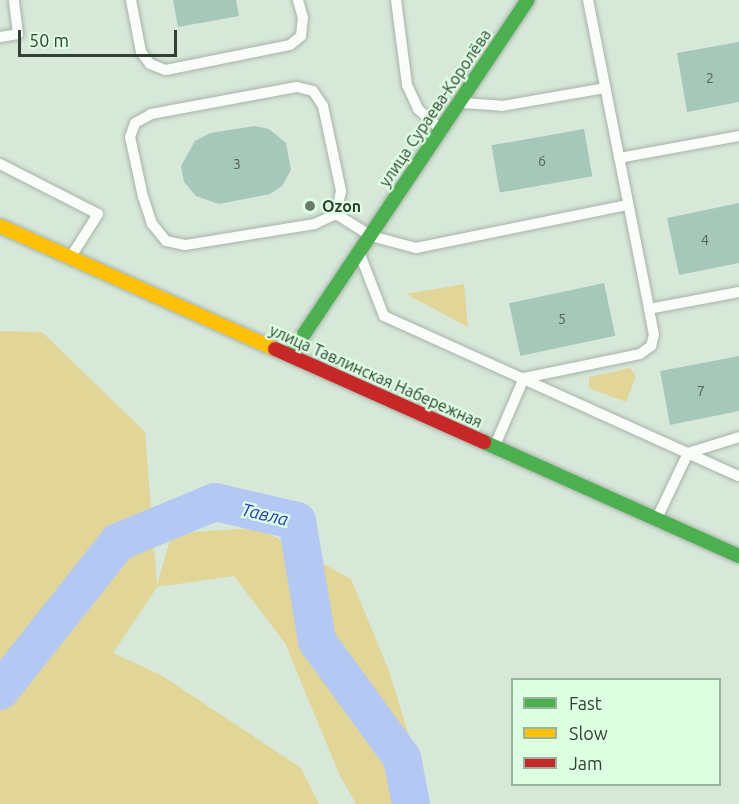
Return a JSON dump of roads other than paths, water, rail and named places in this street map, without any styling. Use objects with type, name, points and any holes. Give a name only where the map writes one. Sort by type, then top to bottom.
[{"type":"street","name":"улица Сураева-Королёва","points":[[290,355],[360,255],[439,128],[528,0]]},
{"type":"street","name":"улица Тавлинская Набережная","points":[[0,226],[69,260],[290,355],[739,556]]},
{"type":"lane","points":[[0,38],[18,34],[14,0]]},
{"type":"lane","points":[[131,0],[141,52],[150,64],[166,70],[290,45],[301,36],[303,18],[298,0]]},
{"type":"lane","points":[[396,0],[407,86],[418,109],[439,128]]},
{"type":"lane","points":[[524,378],[640,354],[651,346],[654,335],[588,0]]},
{"type":"lane","points":[[297,87],[313,91],[323,106],[341,191],[336,214],[315,224],[185,245],[166,241],[152,224],[143,197],[130,137],[135,123],[151,114],[297,87]]},
{"type":"lane","points":[[457,102],[502,106],[605,88]]},
{"type":"lane","points":[[619,158],[739,136]]},
{"type":"lane","points":[[0,164],[98,214],[69,260]]},
{"type":"lane","points":[[336,214],[371,236],[416,248],[627,205]]},
{"type":"lane","points":[[360,255],[384,316],[739,476]]},
{"type":"lane","points":[[649,309],[739,291]]},
{"type":"lane","points":[[495,447],[524,378]]},
{"type":"lane","points":[[656,519],[688,453],[739,437]]},
{"type":"waterway","name":"Тавла","points":[[0,691],[118,542],[215,502],[297,521],[317,641],[402,758],[411,804]]},
{"type":"place","name":"Ozon","points":[[310,206]]}]
